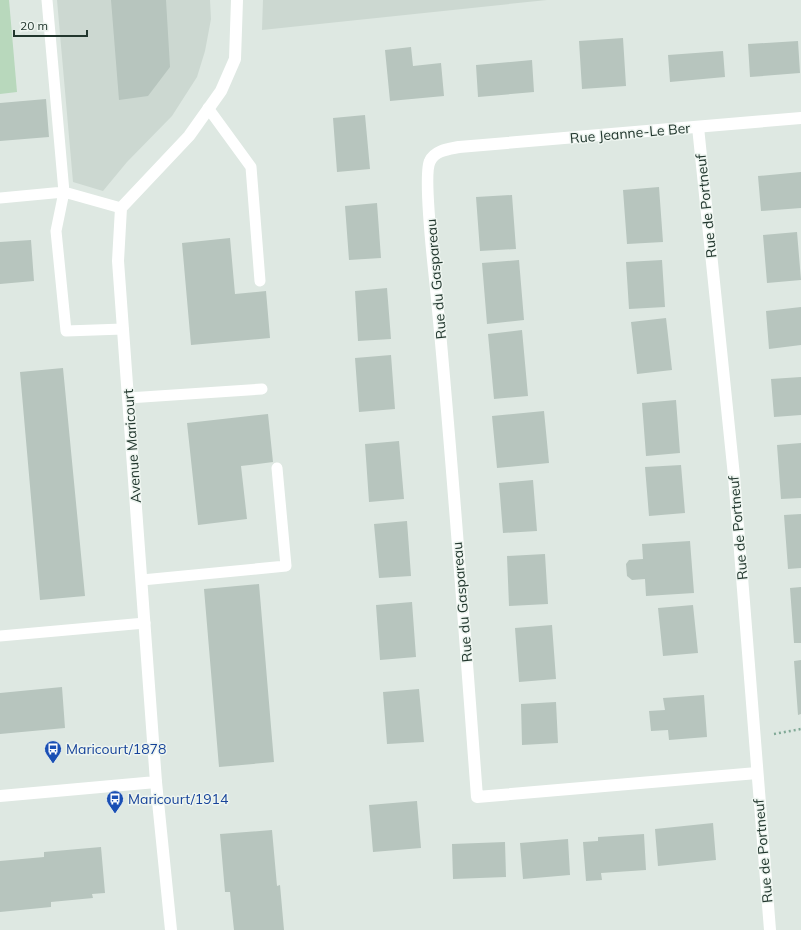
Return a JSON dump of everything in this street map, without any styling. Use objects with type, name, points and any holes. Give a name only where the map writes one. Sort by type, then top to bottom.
[{"type":"street","points":[[122,208],[189,136],[221,91],[235,59],[237,0]]},
{"type":"street","name":"Rue Jeanne-Le Ber","points":[[459,147],[801,118]]},
{"type":"street","name":"Rue de Portneuf","points":[[698,127],[734,476],[770,930]]},
{"type":"street","name":"Rue du Gaspareau","points":[[459,147],[438,152],[429,161],[428,172],[430,228],[442,346],[477,797],[757,773]]},
{"type":"street","name":"Avenue Maricourt","points":[[122,208],[118,261],[156,782],[171,930]]},
{"type":"street","points":[[0,796],[156,782]]},
{"type":"lane","points":[[46,0],[64,192],[56,231],[66,331],[123,329]]},
{"type":"lane","points":[[208,108],[251,167],[260,281]]},
{"type":"lane","points":[[0,198],[64,192],[122,208]]},
{"type":"lane","points":[[128,398],[262,389]]},
{"type":"lane","points":[[142,580],[286,566],[277,468]]},
{"type":"lane","points":[[0,636],[145,623]]},
{"type":"path","points":[[755,737],[801,730]]},
{"type":"shaded area","points":[[57,0],[210,0],[211,19],[205,51],[197,77],[172,116],[127,162],[103,191],[73,182]]},
{"type":"shaded area","points":[[263,0],[547,0],[262,30]]},
{"type":"green space","points":[[0,0],[9,0],[17,92],[0,94]]},
{"type":"building","points":[[111,0],[166,0],[170,67],[148,96],[119,100]]},
{"type":"building","points":[[623,38],[626,86],[582,89],[579,41]]},
{"type":"building","points":[[798,41],[800,73],[750,77],[748,44]]},
{"type":"building","points":[[411,47],[413,66],[441,63],[444,96],[390,101],[385,50]]},
{"type":"building","points":[[723,51],[725,77],[670,82],[668,55]]},
{"type":"building","points":[[532,60],[534,92],[478,97],[476,65]]},
{"type":"building","points":[[46,99],[49,137],[0,141],[0,103]]},
{"type":"building","points":[[365,115],[370,169],[337,172],[333,118]]},
{"type":"building","points":[[801,172],[801,208],[761,211],[758,176]]},
{"type":"building","points":[[659,187],[663,242],[627,244],[623,190]]},
{"type":"building","points":[[512,195],[516,249],[480,251],[476,197]]},
{"type":"building","points":[[377,203],[381,258],[349,260],[345,206]]},
{"type":"building","points":[[797,232],[801,280],[767,283],[763,235]]},
{"type":"building","points":[[230,238],[235,294],[266,291],[270,338],[191,345],[182,243]]},
{"type":"building","points":[[31,240],[34,281],[0,284],[0,242]]},
{"type":"building","points":[[519,260],[524,320],[487,324],[482,263]]},
{"type":"building","points":[[662,260],[665,307],[629,309],[626,262]]},
{"type":"building","points":[[387,288],[391,339],[358,341],[355,291]]},
{"type":"building","points":[[801,307],[801,345],[769,349],[766,311]]},
{"type":"building","points":[[666,318],[672,370],[637,374],[631,322]]},
{"type":"building","points":[[522,330],[528,396],[494,399],[488,334]]},
{"type":"building","points":[[391,355],[395,409],[359,412],[355,358]]},
{"type":"building","points":[[63,368],[85,596],[40,600],[20,372]]},
{"type":"building","points":[[801,377],[801,415],[774,417],[771,379]]},
{"type":"building","points":[[676,400],[680,453],[646,456],[642,403]]},
{"type":"building","points":[[544,411],[549,463],[497,468],[492,416]]},
{"type":"building","points":[[268,414],[273,462],[241,466],[247,519],[198,525],[187,423]]},
{"type":"building","points":[[399,441],[404,499],[369,502],[365,444]]},
{"type":"building","points":[[801,443],[801,498],[781,499],[777,445]]},
{"type":"building","points":[[681,465],[685,513],[649,516],[645,467]]},
{"type":"building","points":[[533,480],[537,531],[503,533],[499,483]]},
{"type":"building","points":[[801,514],[801,568],[788,569],[784,515]]},
{"type":"building","points":[[407,521],[411,576],[379,578],[374,524]]},
{"type":"building","points":[[690,541],[694,593],[646,596],[645,579],[632,580],[627,576],[626,564],[629,560],[643,559],[642,544]]},
{"type":"building","points":[[545,554],[548,604],[509,606],[507,556]]},
{"type":"building","points":[[259,584],[274,762],[219,767],[204,589]]},
{"type":"building","points":[[801,587],[801,643],[794,643],[790,588]]},
{"type":"building","points":[[412,602],[416,657],[380,660],[376,605]]},
{"type":"building","points":[[693,605],[698,653],[663,656],[658,608]]},
{"type":"building","points":[[552,625],[556,679],[519,682],[515,628]]},
{"type":"building","points":[[801,660],[801,714],[798,715],[794,661]]},
{"type":"building","points":[[62,687],[65,728],[0,734],[0,693]]},
{"type":"building","points":[[419,689],[424,742],[387,744],[383,692]]},
{"type":"building","points":[[704,695],[707,737],[669,740],[668,730],[651,731],[649,711],[665,710],[663,698]]},
{"type":"building","points":[[556,702],[558,743],[522,745],[521,704]]},
{"type":"building","points":[[417,801],[421,848],[373,852],[369,805]]},
{"type":"building","points":[[713,823],[716,860],[658,866],[655,829]]},
{"type":"building","points":[[272,830],[277,886],[280,885],[284,930],[234,930],[230,892],[225,892],[220,834]]},
{"type":"building","points":[[644,834],[646,870],[601,873],[602,880],[586,881],[583,842],[598,841],[598,837]]},
{"type":"building","points":[[568,839],[570,875],[523,879],[520,843]]},
{"type":"building","points":[[505,842],[506,877],[453,879],[452,844]]},
{"type":"building","points":[[101,847],[105,893],[92,894],[93,898],[51,902],[51,907],[0,912],[0,861],[44,857],[44,852]]},
{"type":"place","name":"Maricourt/1878","points":[[53,764]]},
{"type":"place","name":"Maricourt/1914","points":[[115,814]]}]
